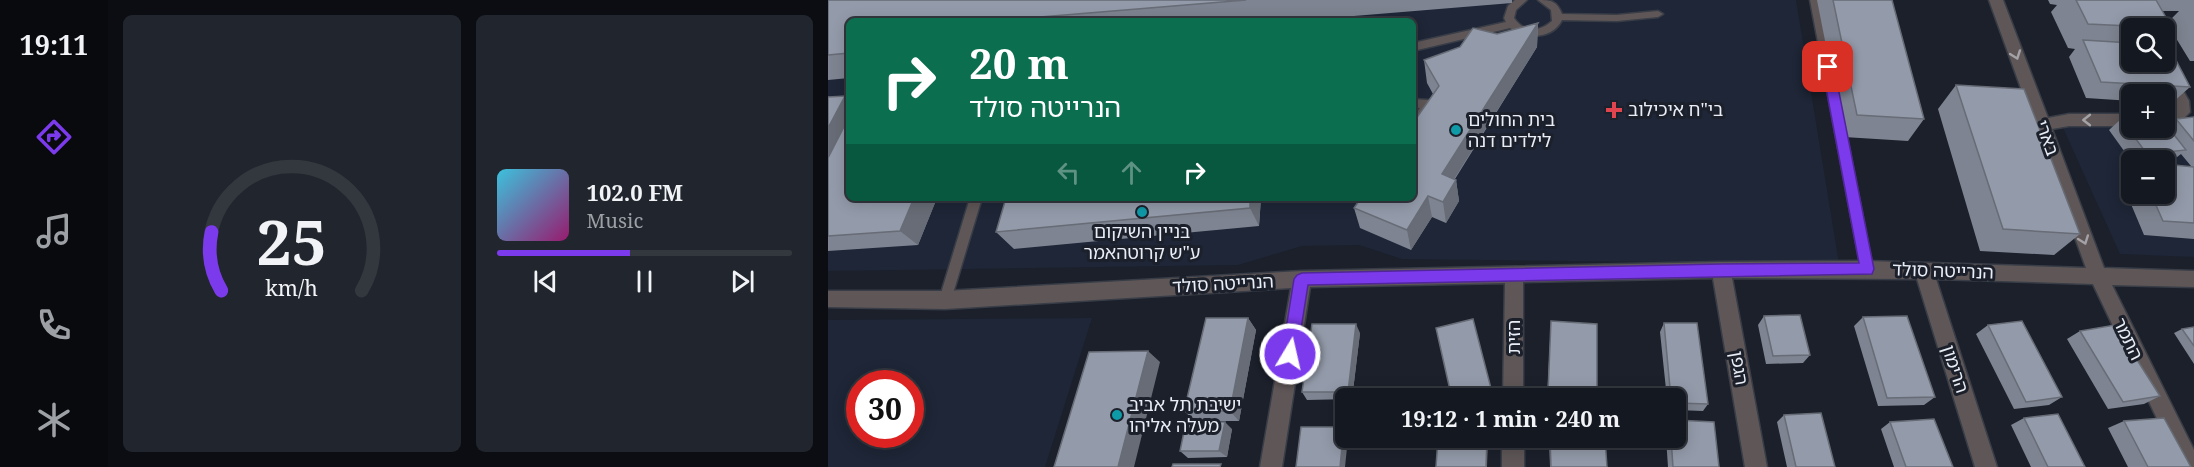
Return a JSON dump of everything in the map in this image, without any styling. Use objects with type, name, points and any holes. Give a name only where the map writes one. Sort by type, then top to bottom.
[{"type":"street","name":"בארי","points":[[1996,0],[2098,276]]},
{"type":"street","points":[[2175,88],[2182,112],[2175,117]]},
{"type":"street","points":[[2042,125],[2068,120],[2121,120]]},
{"type":"street","name":"הנרייטה סולד","points":[[828,299],[945,300],[1302,279],[1721,270],[1867,269],[2194,279]]},
{"type":"street","name":"הגפן","points":[[1721,270],[1756,467]]},
{"type":"street","name":"הרימון","points":[[1924,271],[1986,467]]},
{"type":"street","name":"הזית","points":[[1513,388],[1514,274]]},
{"type":"street","name":"התמר","points":[[2098,276],[2191,467]]},
{"type":"street","points":[[1271,467],[1302,279]]},
{"type":"street","points":[[1513,448],[1513,467]]},
{"type":"lane","points":[[1522,0],[1511,8],[1509,18],[1511,24],[1523,31],[1539,33],[1552,27],[1558,17],[1555,8],[1545,0]]},
{"type":"lane","points":[[1815,0],[1867,269]]},
{"type":"lane","points":[[1558,17],[1617,18],[1658,14]]},
{"type":"lane","points":[[1416,46],[1511,24]]},
{"type":"lane","points":[[1416,103],[1428,104],[1416,122]]},
{"type":"lane","points":[[945,300],[975,201]]},
{"type":"shaded area","name":"בי\"ח איכילוב","points":[[828,0],[1796,0],[1839,264],[1402,259],[1359,245],[1302,246],[1238,265],[828,271]]},
{"type":"shaded area","points":[[2059,119],[2121,121],[2121,138],[2175,138],[2175,122],[2194,123],[2194,257],[2120,254]]},
{"type":"shaded area","points":[[1092,318],[1045,467],[828,467],[828,320]]},
{"type":"building","points":[[828,0],[1246,0],[1027,18],[846,18],[846,53],[828,55]]},
{"type":"building","points":[[1833,0],[1892,0],[1924,119],[1857,115]]},
{"type":"building","points":[[2076,0],[2156,0],[2166,18],[2121,18],[2121,26],[2088,24]]},
{"type":"building","name":"בית החולים לילדים דנה","points":[[1538,23],[1442,174],[1456,180],[1443,202],[1428,196],[1407,230],[1354,208],[1359,201],[1416,201],[1416,119],[1439,86],[1424,60],[1460,47],[1473,28],[1497,34]]},
{"type":"building","points":[[2083,40],[2121,42],[2121,72],[2175,72],[2175,58],[2190,87],[2175,86],[2175,84],[2101,82]]},
{"type":"building","points":[[1956,85],[2024,89],[2080,234],[2003,229]]},
{"type":"building","points":[[845,96],[828,128],[828,97]]},
{"type":"building","points":[[2194,117],[2194,141],[2176,119]]},
{"type":"building","points":[[846,123],[846,201],[913,201],[900,231],[828,236],[828,158]]},
{"type":"building","points":[[2175,136],[2186,150],[2175,151],[2144,150],[2135,138],[2175,138]]},
{"type":"building","points":[[2175,165],[2194,167],[2194,223],[2163,221],[2155,204],[2175,204]]},
{"type":"building","points":[[1005,201],[1250,201],[1250,208],[996,232]]},
{"type":"building","points":[[1800,315],[1810,355],[1773,356],[1764,316]]},
{"type":"building","points":[[1907,316],[1935,397],[1887,398],[1863,317]]},
{"type":"building","points":[[1206,318],[1248,318],[1230,411],[1184,411]]},
{"type":"building","points":[[1473,319],[1491,388],[1450,388],[1436,328]]},
{"type":"building","points":[[1551,321],[1597,324],[1597,388],[1548,388]]},
{"type":"building","points":[[2022,321],[2062,397],[2026,402],[1988,325]]},
{"type":"building","points":[[1664,323],[1697,323],[1708,404],[1686,403],[1686,388],[1670,388]]},
{"type":"building","points":[[1312,324],[1356,324],[1348,388],[1335,388],[1335,392],[1302,392]]},
{"type":"building","points":[[2115,325],[2160,396],[2123,402],[2080,331]]},
{"type":"building","points":[[2194,327],[2194,346],[2182,329]]},
{"type":"building","name":"ישיבת תל אביב מעלה אליהו","points":[[1148,351],[1118,467],[1054,467],[1089,352]]},
{"type":"building","points":[[1821,413],[1835,467],[1796,467],[1784,415]]},
{"type":"building","points":[[2058,414],[2085,467],[2048,467],[2024,418]]},
{"type":"building","points":[[2164,418],[2191,467],[2148,467],[2124,421]]},
{"type":"building","points":[[1934,419],[1953,467],[1906,467],[1890,422]]},
{"type":"building","points":[[1686,421],[1714,422],[1719,467],[1673,467],[1672,448],[1686,448]]},
{"type":"building","points":[[1186,422],[1225,422],[1219,451],[1180,451]]},
{"type":"building","points":[[1301,427],[1335,427],[1335,448],[1342,448],[1340,467],[1296,467]]},
{"type":"building","points":[[1437,448],[1487,448],[1486,467],[1436,467]]},
{"type":"building","points":[[1550,448],[1606,448],[1607,467],[1551,467]]},
{"type":"building","points":[[1173,464],[1221,464],[1220,467],[1172,467]]},
{"type":"place","name":"בי\"ח איכילוב","points":[[1614,110]]},
{"type":"place","name":"בית החולים לילדים דנה","points":[[1456,130]]},
{"type":"place","name":"בניין השיקום ע\"ש קרוטהאמר","points":[[1142,212]]},
{"type":"place","name":"ישיבת תל אביב מעלה אליהו","points":[[1117,415]]},
{"type":"route","points":[[1290,354],[1302,279],[1867,269],[1828,67]]}]
